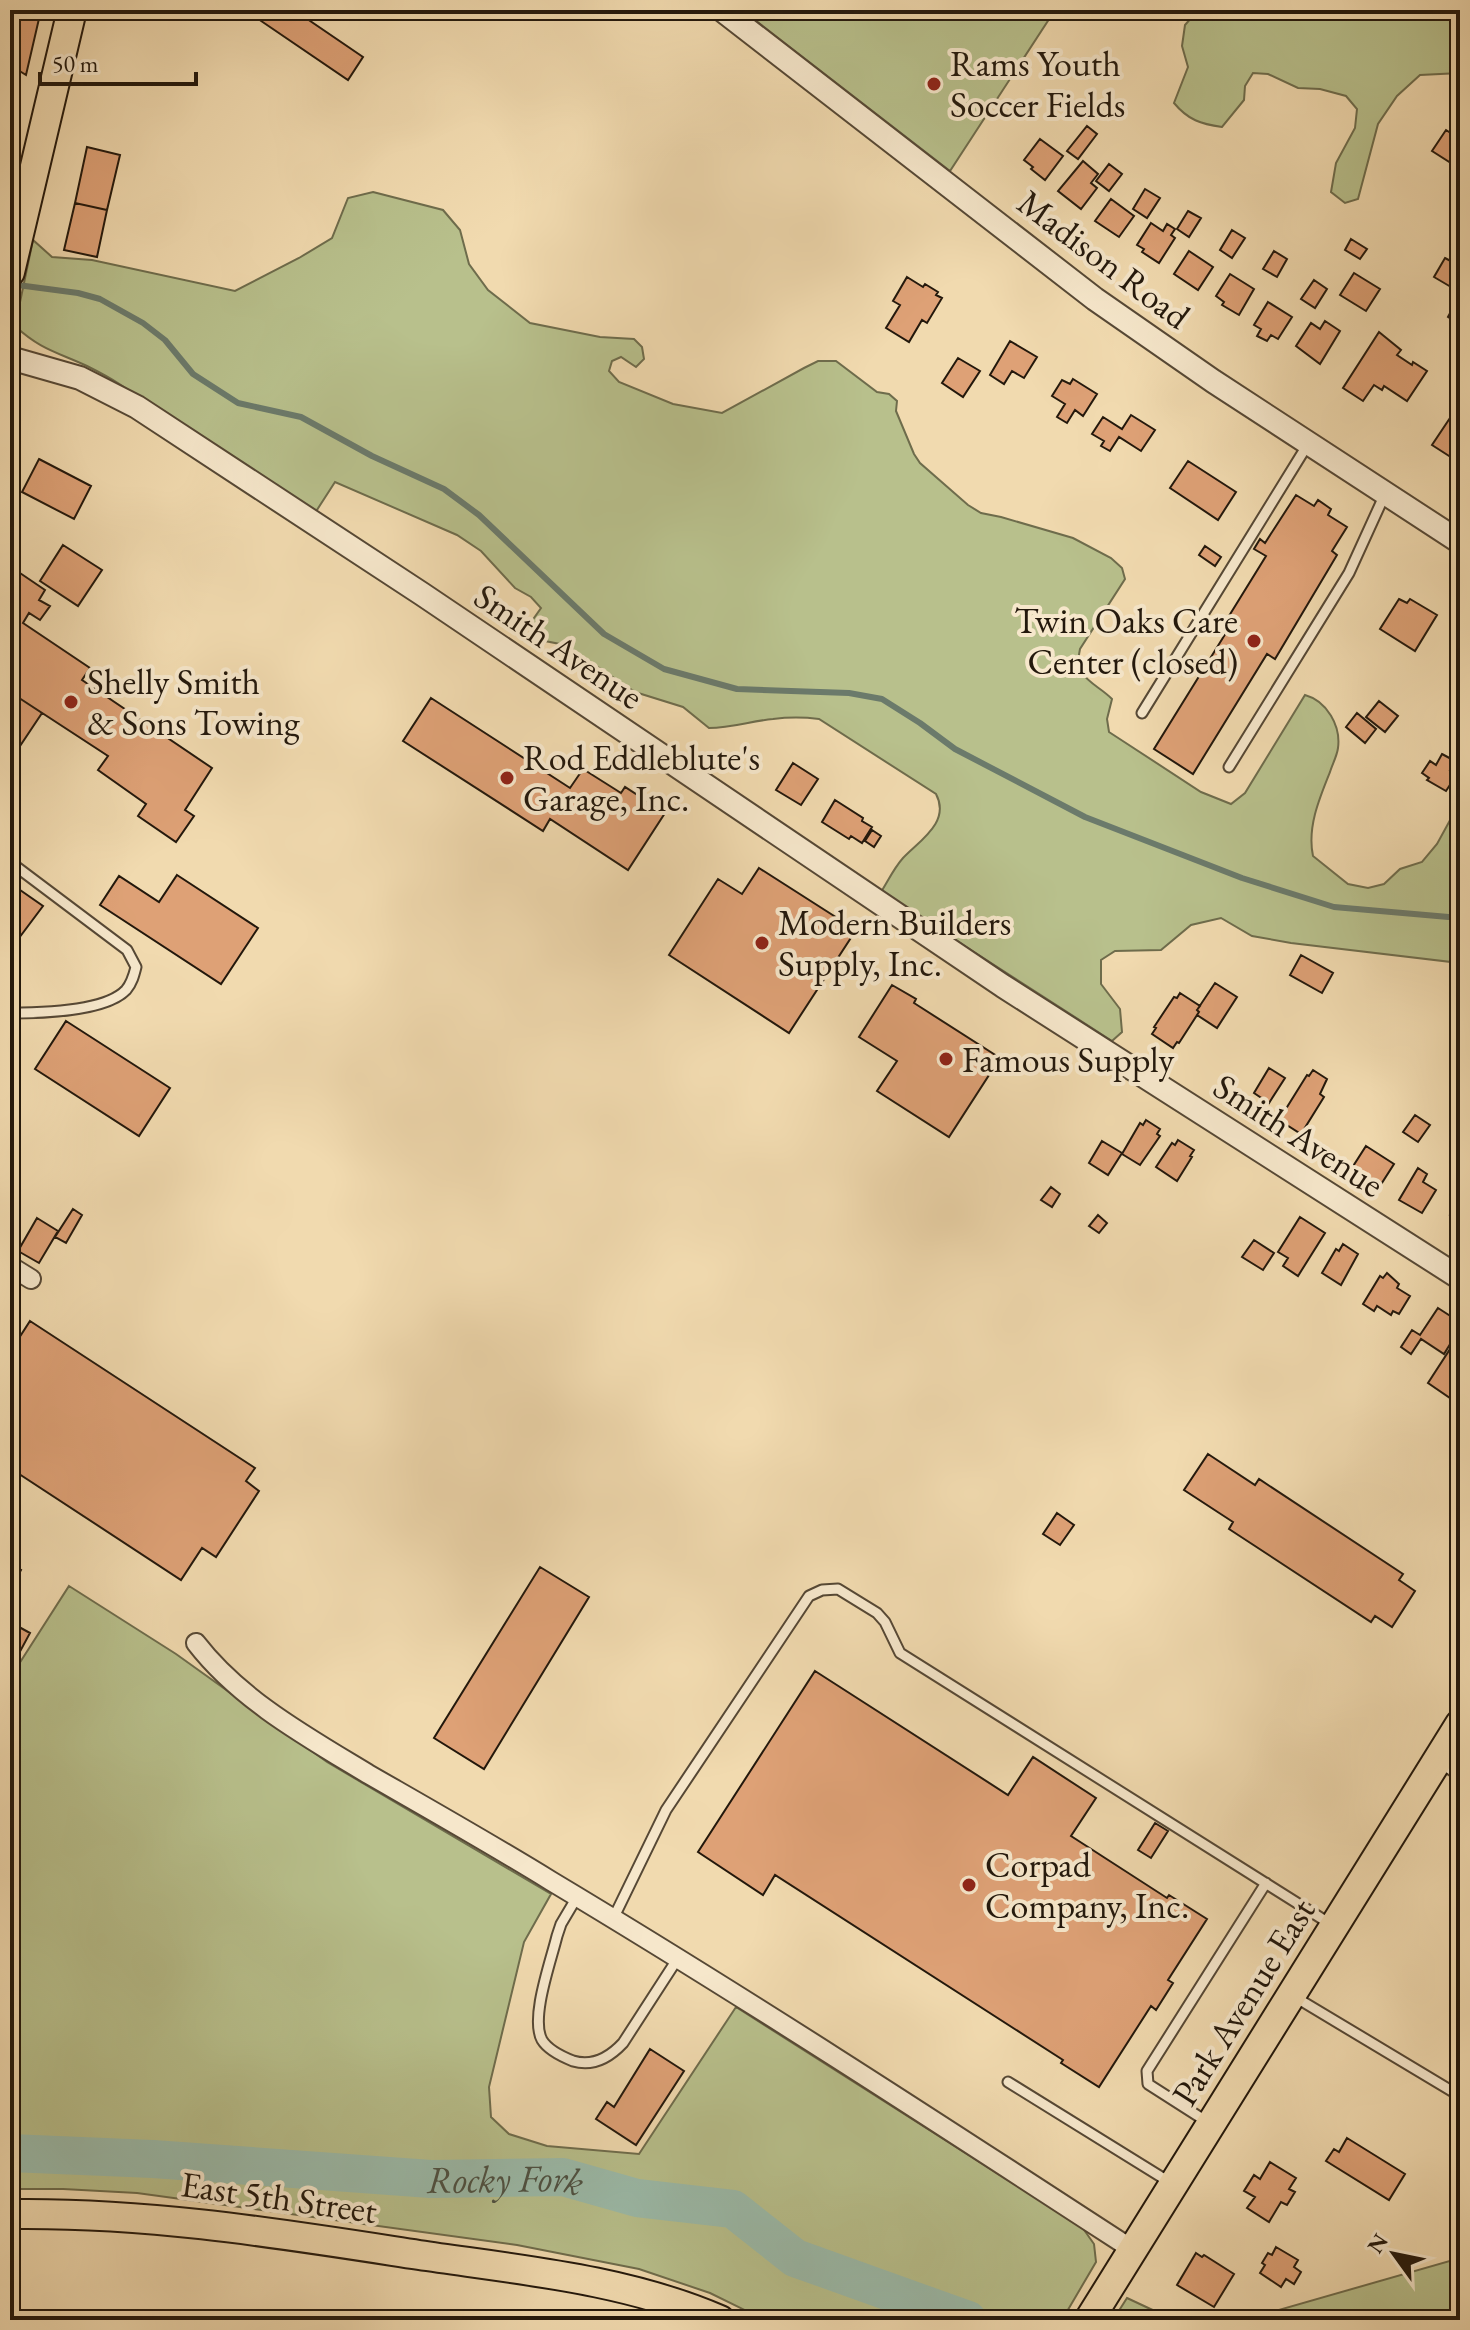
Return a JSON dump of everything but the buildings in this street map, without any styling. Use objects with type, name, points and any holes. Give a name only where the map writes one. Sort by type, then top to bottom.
[{"type":"main road","points":[[11,265],[16,216],[72,10]]},
{"type":"main road","name":"Park Avenue East","points":[[1089,2320],[1334,1927],[1449,1768],[1460,1724]]},
{"type":"main road","name":"East 5th Street","points":[[10,2214],[170,2220],[542,2273],[626,2289],[720,2320]]},
{"type":"street","name":"Madison Road","points":[[722,10],[1095,299],[1308,444],[1460,542]]},
{"type":"street","name":"Smith Avenue","points":[[10,358],[80,378],[137,407],[1003,986],[1460,1278]]},
{"type":"street","points":[[10,1266],[31,1279]]},
{"type":"street","points":[[196,1643],[229,1681],[332,1752],[678,1958],[1133,2250]]},
{"type":"lane","points":[[1142,713],[1308,444]]},
{"type":"lane","points":[[1229,767],[1349,573],[1385,494]]},
{"type":"lane","points":[[10,862],[127,950],[136,967],[125,990],[99,1004],[41,1013],[10,1013]]},
{"type":"lane","points":[[613,1919],[666,1810],[809,1596],[822,1590],[838,1589],[877,1613],[885,1622],[900,1653],[1334,1927]]},
{"type":"lane","points":[[1212,2125],[1148,2084],[1147,2071],[1266,1883]]},
{"type":"lane","points":[[577,1897],[557,1936],[538,2014],[541,2039],[549,2048],[586,2064],[614,2053],[678,1958]]},
{"type":"lane","points":[[1292,1996],[1460,2096]]},
{"type":"lane","points":[[1008,2082],[1174,2185]]},
{"type":"green space","name":"Rams Youth Soccer Fields","points":[[742,10],[1055,10],[950,171]]},
{"type":"green space","points":[[1198,10],[1460,10],[1460,73],[1420,75],[1397,96],[1378,124],[1358,199],[1345,203],[1331,192],[1336,163],[1355,128],[1357,109],[1346,96],[1320,89],[1298,88],[1268,74],[1253,73],[1245,86],[1244,100],[1222,127],[1195,120],[1174,103],[1188,67],[1182,46],[1185,25]]},
{"type":"green space","points":[[373,192],[443,210],[460,230],[469,264],[488,290],[530,323],[600,337],[634,339],[642,347],[644,359],[636,367],[621,357],[612,361],[609,371],[619,382],[673,404],[722,413],[818,361],[836,361],[877,392],[889,394],[897,401],[896,411],[920,463],[968,505],[981,513],[1073,538],[1111,558],[1122,568],[1125,579],[1080,649],[1079,659],[1087,679],[1112,699],[1107,719],[1109,732],[1201,792],[1231,804],[1245,793],[1305,695],[1313,698],[1326,709],[1335,723],[1338,748],[1315,814],[1313,856],[1348,884],[1368,888],[1384,884],[1400,869],[1422,862],[1437,844],[1460,802],[1460,963],[1252,936],[1221,918],[1191,925],[1161,950],[1115,951],[1101,960],[1101,984],[1120,1009],[1122,1032],[1112,1041],[881,892],[900,862],[936,822],[940,804],[936,794],[819,719],[779,718],[709,728],[683,707],[635,692],[565,645],[535,639],[529,625],[541,608],[531,597],[515,588],[481,551],[457,535],[335,482],[315,513],[117,382],[41,346],[15,326],[33,240],[52,257],[92,260],[235,291],[332,238],[348,198]]},
{"type":"green space","points":[[69,1586],[176,1654],[327,1762],[551,1894],[524,1942],[489,2087],[491,2117],[509,2134],[547,2146],[639,2154],[736,2007],[1082,2227],[1094,2244],[1096,2262],[1062,2320],[765,2320],[710,2293],[639,2269],[517,2245],[137,2193],[10,2189],[10,1678]]},
{"type":"green space","points":[[1460,2258],[1460,2320],[1244,2320]]},
{"type":"green space","points":[[1127,2298],[1174,2320],[1113,2320]]},
{"type":"waterway","points":[[10,284],[100,299],[143,323],[165,340],[193,374],[238,403],[301,417],[372,456],[444,489],[479,515],[604,634],[664,669],[737,689],[849,693],[882,699],[955,749],[1085,817],[1242,878],[1334,907],[1460,918]]},
{"type":"waterway","name":"Rocky Fork","points":[[10,2153],[153,2159],[431,2179],[563,2177],[637,2198],[733,2209],[795,2258],[968,2320]]},
{"type":"place","name":"Rams Youth Soccer Fields","points":[[934,84]]},
{"type":"place","name":"Twin Oaks Care Center (closed)","points":[[1254,641]]},
{"type":"place","name":"Shelly Smith & Sons Towing","points":[[71,702]]},
{"type":"place","name":"Rod Eddleblute's Garage, Inc.","points":[[507,778]]},
{"type":"place","name":"Modern Builders Supply, Inc.","points":[[762,943]]},
{"type":"place","name":"Famous Supply","points":[[946,1059]]},
{"type":"place","name":"Corpad Company, Inc.","points":[[969,1885]]}]
